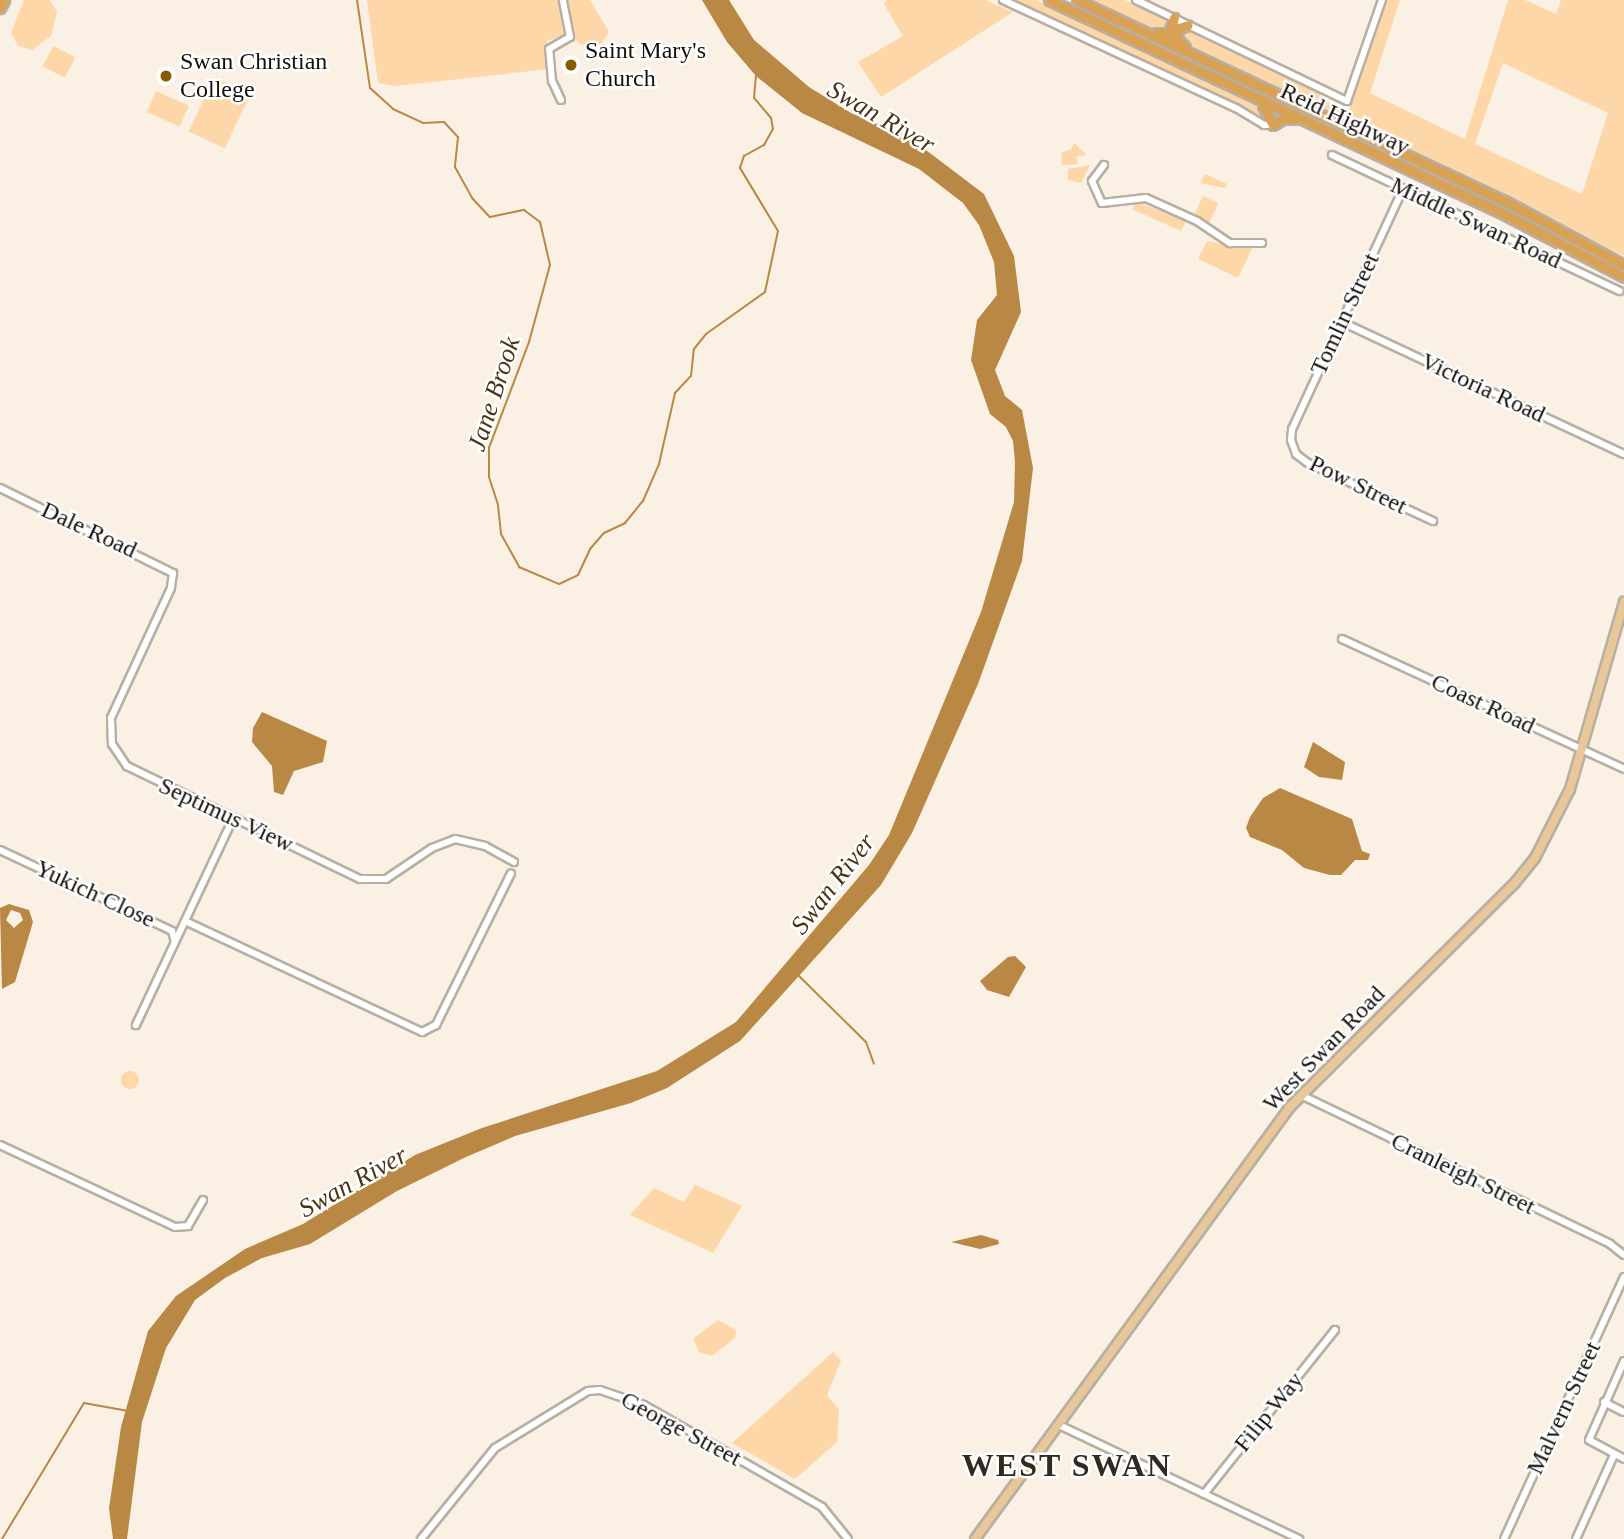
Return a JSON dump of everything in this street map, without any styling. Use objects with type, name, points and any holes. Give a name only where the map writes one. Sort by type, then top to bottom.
[{"type":"highway","points":[[0,8],[4,0]]},
{"type":"highway","name":"Reid Highway","points":[[1049,0],[1624,277]]},
{"type":"highway","name":"Reid Highway","points":[[1077,0],[1505,201],[1624,265]]},
{"type":"highway","points":[[1112,17],[1165,36],[1174,18]]},
{"type":"highway","points":[[1188,25],[1179,28],[1177,42],[1217,66]]},
{"type":"highway","points":[[1239,91],[1266,108],[1273,125],[1288,118],[1319,128]]},
{"type":"main road","name":"West Swan Road","points":[[975,1539],[1301,1094],[1514,884],[1550,836],[1581,749],[1624,601]]},
{"type":"street","points":[[561,100],[552,81],[549,49],[570,37],[563,0]]},
{"type":"street","points":[[1003,0],[1236,108],[1264,125],[1273,125]]},
{"type":"street","points":[[1136,0],[1347,101],[1382,0]]},
{"type":"street","name":"Middle Swan Road","points":[[1332,155],[1620,291]]},
{"type":"street","points":[[1104,164],[1092,181],[1102,203],[1146,198],[1197,221],[1230,243],[1262,243]]},
{"type":"street","name":"Tomlin Street","points":[[1291,440],[1292,429],[1403,189]]},
{"type":"street","name":"Victoria Road","points":[[1342,322],[1624,454]]},
{"type":"street","name":"Pow Street","points":[[1291,440],[1296,454],[1308,463],[1433,521]]},
{"type":"street","name":"Dale Road","points":[[0,488],[168,567],[174,576]]},
{"type":"street","name":"Septimus View","points":[[174,576],[115,705],[112,744],[127,766],[360,878],[397,875],[432,848],[455,839],[478,843],[514,862]]},
{"type":"street","name":"Coast Road","points":[[1342,639],[1624,769]]},
{"type":"street","points":[[175,942],[233,819]]},
{"type":"street","name":"Yukich Close","points":[[0,850],[173,932],[175,942],[136,1025]]},
{"type":"street","points":[[185,921],[422,1032],[436,1025],[511,873]]},
{"type":"street","name":"Cranleigh Street","points":[[1301,1094],[1610,1244],[1624,1255]]},
{"type":"street","points":[[0,1145],[175,1227],[188,1226],[203,1200]]},
{"type":"street","name":"Malvern Street","points":[[1504,1539],[1624,1277]]},
{"type":"street","name":"Filip Way","points":[[1204,1494],[1335,1330]]},
{"type":"street","points":[[1623,1363],[1589,1440],[1624,1459]]},
{"type":"street","name":"George Street","points":[[421,1539],[495,1448],[588,1391],[600,1390],[644,1405],[822,1507],[848,1539]]},
{"type":"street","points":[[1604,1402],[1624,1412]]},
{"type":"street","points":[[1059,1425],[1299,1539]]},
{"type":"street","points":[[1576,1539],[1614,1455]]},
{"type":"shaded area","points":[[24,0],[50,0],[57,12],[51,36],[32,50],[18,46],[11,33]]},
{"type":"shaded area","points":[[367,0],[590,0],[609,32],[601,44],[581,45],[573,37],[547,40],[550,69],[395,86],[378,83]]},
{"type":"shaded area","points":[[702,0],[729,0],[754,40],[809,87],[851,113],[910,138],[984,194],[1014,256],[1021,312],[995,370],[1005,396],[1022,410],[1033,468],[1022,561],[978,684],[912,833],[881,885],[740,1041],[667,1088],[631,1103],[515,1136],[466,1157],[397,1191],[310,1244],[262,1258],[225,1278],[195,1300],[166,1348],[142,1422],[127,1539],[113,1539],[109,1508],[121,1427],[148,1331],[176,1296],[245,1249],[303,1224],[415,1155],[482,1128],[657,1071],[736,1022],[869,865],[889,835],[981,612],[1014,502],[1015,462],[1013,441],[1006,427],[990,414],[971,360],[977,320],[997,295],[994,262],[979,225],[963,203],[919,169],[802,113],[756,76],[727,42]]},
{"type":"shaded area","points":[[887,0],[985,0],[1013,12],[881,97],[858,62],[903,36],[884,4]]},
{"type":"shaded area","points":[[1013,0],[1037,0],[1257,105],[1267,119]]},
{"type":"shaded area","points":[[1090,0],[1125,0],[1167,20],[1169,26],[1158,32]]},
{"type":"shaded area","points":[[1386,0],[1400,0],[1370,93],[1465,139],[1508,0],[1525,0],[1556,14],[1561,0],[1624,0],[1624,256],[1187,45],[1179,35],[1190,29],[1315,90],[1335,108],[1349,111]],"holes":[[[1503,63],[1608,113],[1582,194],[1475,144]]]},
{"type":"shaded area","points":[[53,46],[75,57],[65,78],[43,66]]},
{"type":"shaded area","points":[[214,77],[250,94],[225,148],[189,131]]},
{"type":"shaded area","points":[[156,91],[189,106],[180,127],[147,112]]},
{"type":"shaded area","points":[[1074,143],[1087,155],[1076,157],[1078,164],[1062,165],[1061,153],[1071,149]]},
{"type":"shaded area","points":[[1090,165],[1081,183],[1068,180],[1068,169]]},
{"type":"shaded area","points":[[1205,174],[1227,184],[1225,188],[1200,183]]},
{"type":"shaded area","points":[[1203,196],[1218,203],[1208,225],[1193,218]]},
{"type":"shaded area","points":[[1137,202],[1186,221],[1181,231],[1132,209]]},
{"type":"shaded area","points":[[1207,241],[1242,248],[1255,242],[1238,278],[1198,259]]},
{"type":"shaded area","points":[[262,712],[327,741],[323,762],[294,771],[283,795],[274,792],[272,766],[252,742],[253,728]]},
{"type":"shaded area","points":[[1313,742],[1345,762],[1342,780],[1319,777],[1304,767]]},
{"type":"shaded area","points":[[1280,788],[1352,819],[1362,851],[1370,854],[1368,860],[1355,860],[1341,875],[1330,875],[1304,868],[1282,850],[1250,837],[1246,828],[1250,817],[1263,798]]},
{"type":"shaded area","points":[[9,904],[29,910],[33,922],[15,982],[2,989],[0,908]],"holes":[[[11,910],[20,913],[23,920],[14,928],[6,920]]]},
{"type":"shaded area","points":[[1015,956],[1026,967],[1009,997],[987,990],[980,981],[1008,957]]},
{"type":"shaded area","points":[[130,1071],[136,1074],[139,1080],[136,1086],[130,1089],[124,1086],[121,1080],[124,1074]]},
{"type":"shaded area","points":[[695,1185],[742,1206],[713,1253],[630,1215],[654,1188],[684,1202]]},
{"type":"shaded area","points":[[981,1235],[998,1240],[999,1244],[980,1249],[951,1242]]},
{"type":"shaded area","points":[[718,1320],[736,1330],[735,1338],[712,1356],[699,1352],[693,1339]]},
{"type":"shaded area","points":[[833,1352],[841,1361],[827,1395],[839,1410],[837,1442],[795,1479],[732,1443]]},
{"type":"waterway","name":"Jane Brook","points":[[357,0],[370,88],[393,109],[423,123],[444,122],[458,137],[455,167],[472,198],[490,217],[524,210],[540,222],[550,265],[529,342],[489,448],[489,477],[498,505],[501,534],[519,567],[559,584],[578,575],[590,549],[604,533],[625,523],[643,501],[659,464],[675,393],[691,376],[694,349],[706,334],[765,292],[778,231],[740,168],[744,156],[764,145],[773,129],[771,118],[754,98],[756,76]]},
{"type":"waterway","points":[[799,976],[866,1042],[874,1064]]},
{"type":"waterway","points":[[2,1539],[84,1403],[128,1411]]},
{"type":"place","name":"Saint Mary's Church","points":[[571,65]]},
{"type":"place","name":"Swan Christian College","points":[[166,76]]},
{"type":"district","name":"WEST SWAN","points":[[1067,1465]]},
{"type":"water label","name":"Swan River","points":[[881,117]]},
{"type":"water label","name":"Swan River","points":[[833,884]]},
{"type":"water label","name":"Swan River","points":[[353,1182]]}]
